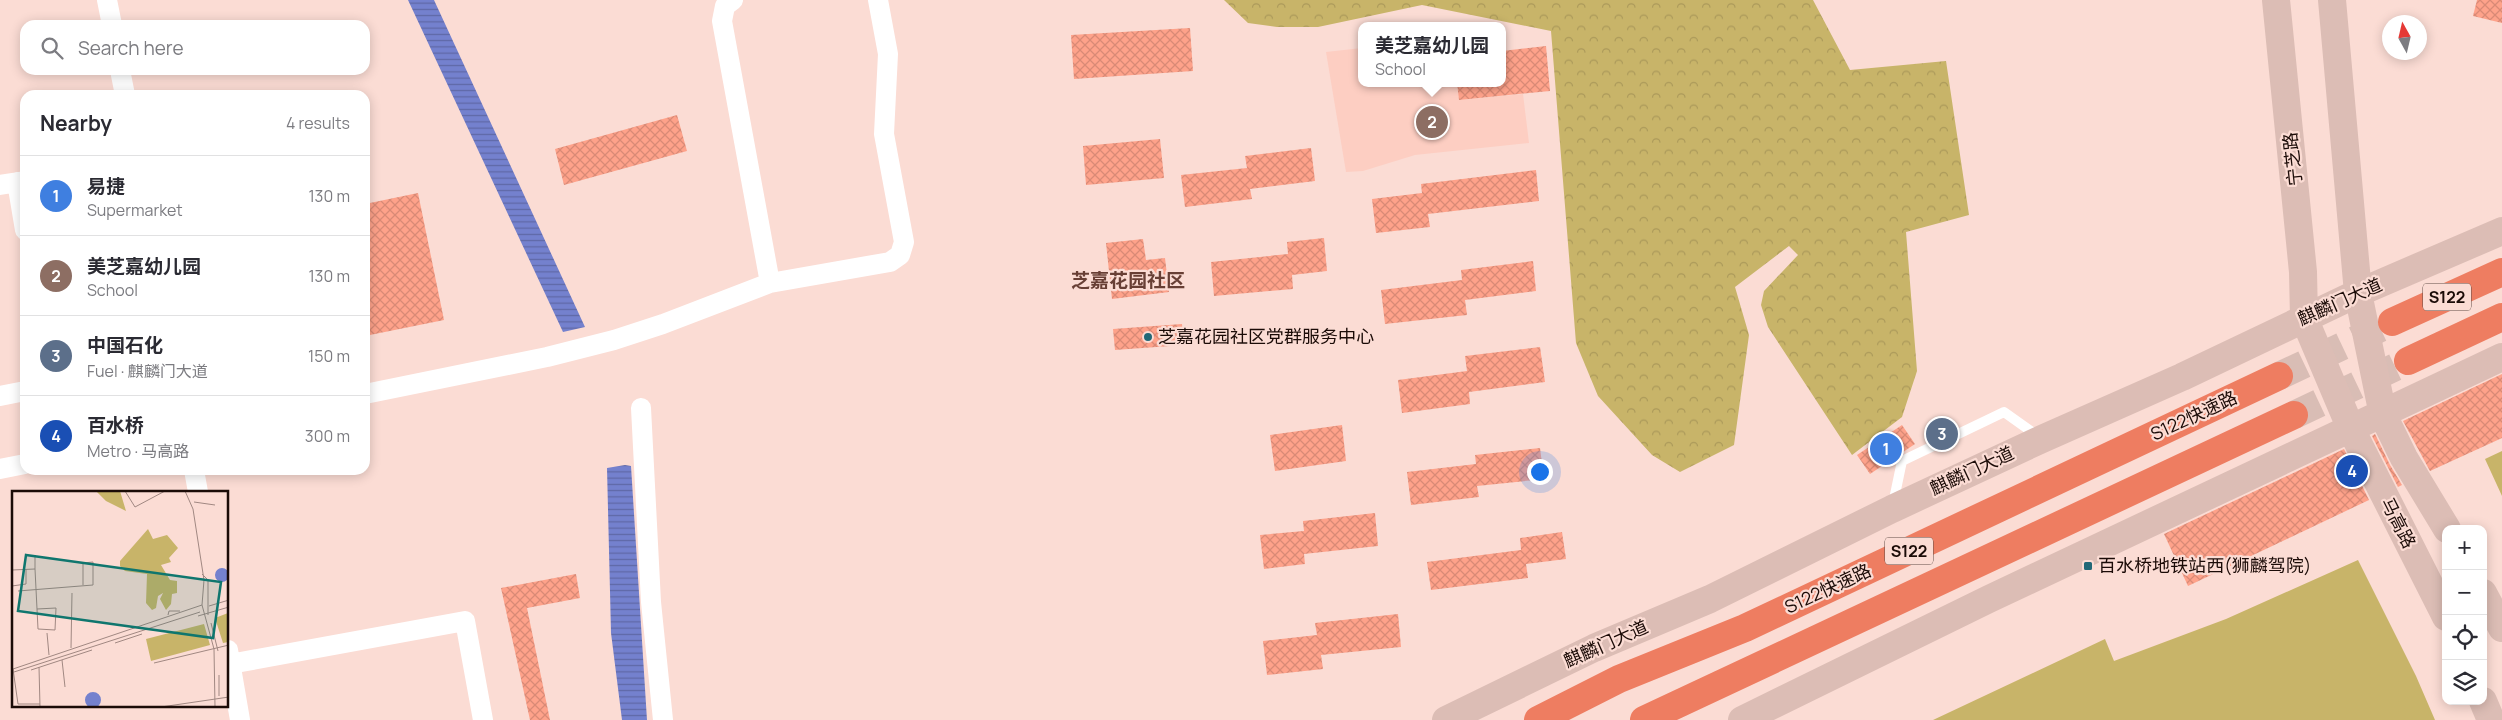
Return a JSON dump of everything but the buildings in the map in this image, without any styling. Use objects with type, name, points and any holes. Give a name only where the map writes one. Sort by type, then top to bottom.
[{"type":"highway","name":"S122","points":[[2392,322],[2502,272]]},
{"type":"highway","name":"S122","points":[[2408,362],[2502,317]]},
{"type":"highway","name":"S122快速路","points":[[1538,720],[1619,679],[1745,628],[2279,376]]},
{"type":"highway","name":"S122","points":[[1644,720],[2294,416]]},
{"type":"street","points":[[107,0],[111,20]]},
{"type":"street","points":[[733,0],[725,6],[722,21],[770,283]]},
{"type":"street","points":[[370,393],[547,357],[614,340],[663,324],[770,283],[890,262],[900,255],[904,242],[884,134],[888,54],[878,0]]},
{"type":"street","name":"宁芝路","points":[[2276,0],[2300,244],[2304,318],[2351,429]]},
{"type":"street","points":[[2332,0],[2358,293],[2383,414],[2404,458],[2446,525]]},
{"type":"street","points":[[121,75],[124,90]]},
{"type":"street","points":[[14,183],[20,209]]},
{"type":"street","name":"麒麟门大道","points":[[1446,720],[1594,648],[1710,599],[1892,509],[2042,439],[2182,377],[2358,293],[2502,231]]},
{"type":"street","points":[[1742,720],[1988,599],[2502,357]]},
{"type":"street","points":[[0,396],[20,391]]},
{"type":"street","points":[[641,408],[651,602],[663,720]]},
{"type":"street","name":"马高路","points":[[2351,429],[2445,615]]},
{"type":"street","points":[[0,469],[20,465]]},
{"type":"street","points":[[195,475],[198,491]]},
{"type":"street","points":[[2487,600],[2502,628]]},
{"type":"street","points":[[240,720],[229,658],[465,621],[484,720]]},
{"type":"street","points":[[2485,705],[2491,720]]},
{"type":"lane","points":[[1892,509],[1902,461],[2004,412],[2020,426],[2042,439]]},
{"type":"shaded area","points":[[1358,48],[1358,87],[1457,87],[1459,100],[1523,94],[1529,143],[1415,155],[1363,171],[1346,172],[1326,52]]},
{"type":"green space","points":[[1224,0],[1813,0],[1850,70],[1946,61],[1969,215],[1906,232],[1917,371],[1902,417],[1852,455],[1768,327],[1761,305],[1764,291],[1798,255],[1789,246],[1735,287],[1749,335],[1734,445],[1680,472],[1652,455],[1598,396],[1576,343],[1551,31],[1422,5],[1318,27],[1277,27],[1248,23]]},
{"type":"green space","points":[[2502,451],[2502,496],[2485,459]]},
{"type":"green space","points":[[2358,560],[2416,676],[2435,720],[1933,720],[2105,639],[2114,661],[2226,619]]},
{"type":"water","points":[[408,0],[434,0],[585,327],[563,332]]},
{"type":"water","points":[[631,466],[647,720],[622,720],[611,633],[607,468]]},
{"type":"tunnel","points":[[2279,376],[2387,325]]},
{"type":"tunnel","points":[[2294,415],[2408,361]]},
{"type":"place","name":"美芝嘉幼儿园","points":[[1432,122]]},
{"type":"place","name":"芝嘉花园社区党群服务中心","points":[[1148,337]]},
{"type":"place","name":"中国石化","points":[[1942,434]]},
{"type":"place","name":"易捷","points":[[1886,449]]},
{"type":"place","name":"百水桥","points":[[2352,471]]},
{"type":"place","name":"百水桥地铁站西(狮麟驾院)","points":[[2088,566]]},
{"type":"district","name":"芝嘉花园社区","points":[[1128,280]]}]
